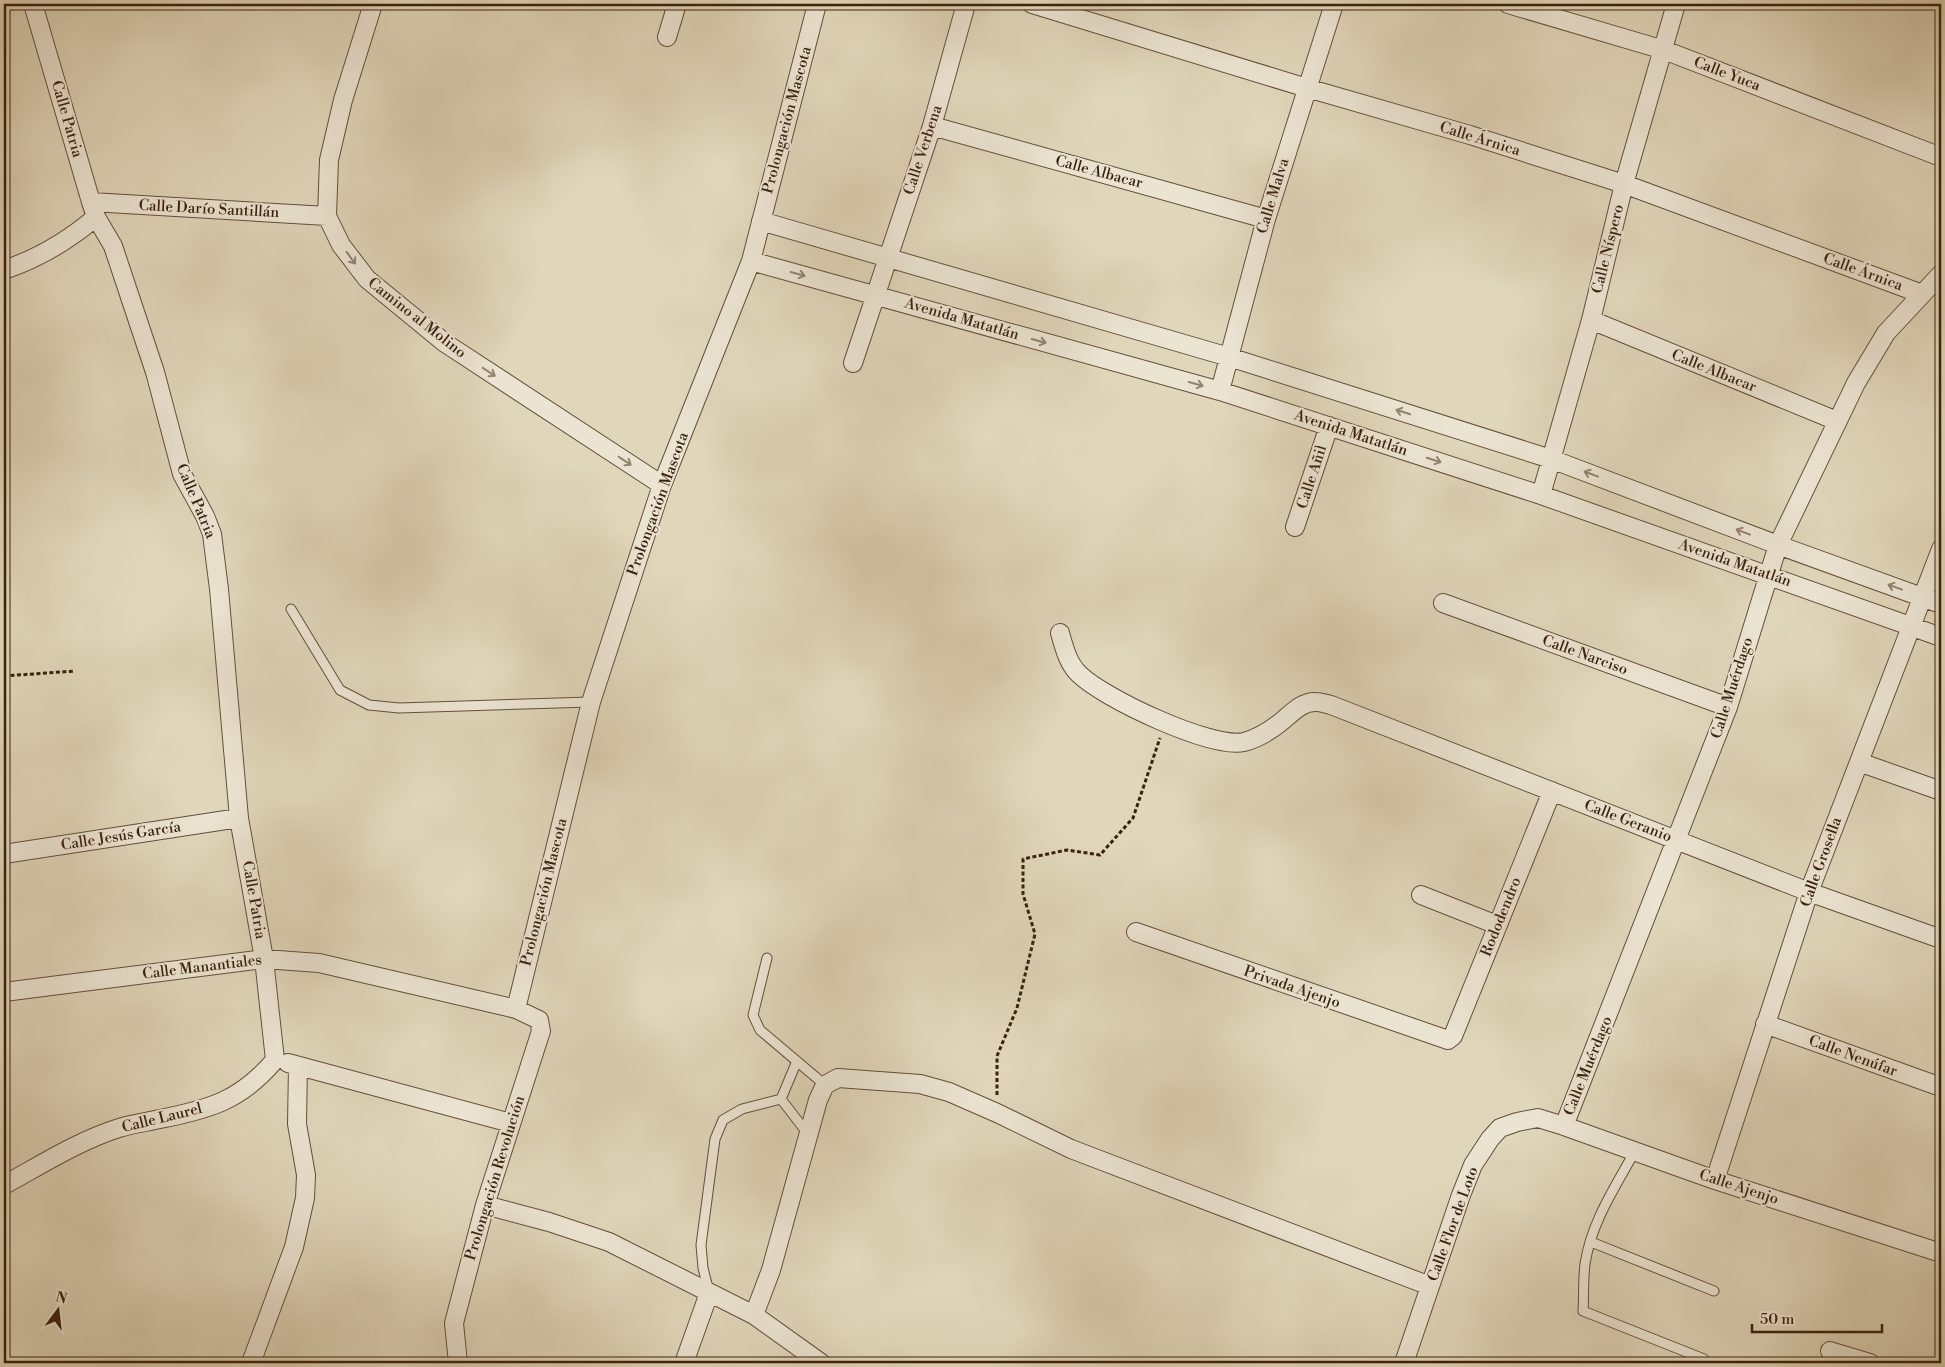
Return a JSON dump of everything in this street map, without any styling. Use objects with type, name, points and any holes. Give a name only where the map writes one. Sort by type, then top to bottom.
[{"type":"street","name":"Calle Patria","points":[[33,4],[94,210],[113,246],[155,372],[182,474],[205,516],[212,534],[219,589],[239,818],[264,959]]},
{"type":"street","points":[[326,216],[331,151],[343,100],[373,4]]},
{"type":"street","points":[[667,37],[677,4]]},
{"type":"street","name":"Prolongación Mascota","points":[[516,1009],[591,702],[662,485],[751,261],[818,4]]},
{"type":"street","name":"Calle Verbena","points":[[853,363],[932,126],[966,4]]},
{"type":"street","name":"Calle Árnica","points":[[1032,4],[1307,88],[1470,135],[1624,184],[1922,294]]},
{"type":"street","name":"Calle Malva","points":[[1220,391],[1266,219],[1334,4]]},
{"type":"street","name":"Calle Yuca","points":[[1508,4],[1664,50],[1941,157]]},
{"type":"street","name":"Calle Níspero","points":[[1541,495],[1591,320],[1624,184],[1676,4]]},
{"type":"street","name":"Calle Albacar","points":[[932,126],[1266,219]]},
{"type":"street","name":"Calle Darío Santillán","points":[[94,210],[326,216]]},
{"type":"street","points":[[4,270],[27,262],[53,249],[76,234],[94,210]]},
{"type":"street","name":"Camino al Molino","points":[[326,216],[341,244],[367,279],[444,343],[662,485]]},
{"type":"street","name":"Avenida Matatlán","points":[[761,221],[1229,357],[1551,459],[1778,545],[1941,604]]},
{"type":"street","name":"Avenida Matatlán","points":[[751,261],[1220,391],[1541,495],[1941,637]]},
{"type":"street","name":"Calle Muérdago","points":[[1564,1126],[1728,706],[1767,574],[1778,545],[1837,421],[1886,333],[1941,274]]},
{"type":"street","name":"Calle Albacar","points":[[1591,320],[1837,421]]},
{"type":"street","name":"Calle Añil","points":[[1296,528],[1329,426]]},
{"type":"street","name":"Calle Grosella","points":[[1715,1180],[1809,892],[1941,549]]},
{"type":"street","name":"Calle Narciso","points":[[1443,603],[1728,706]]},
{"type":"street","points":[[1060,633],[1067,655],[1077,672],[1091,684],[1164,724]]},
{"type":"street","name":"Calle Geranio","points":[[1164,724],[1224,742],[1244,742],[1280,723],[1297,707],[1314,702],[1331,706],[1809,892],[1941,939]]},
{"type":"street","points":[[1859,762],[1941,791]]},
{"type":"street","name":"Rododendro","points":[[1448,1040],[1453,1036],[1552,791]]},
{"type":"street","name":"Calle Jesús García","points":[[4,854],[239,818]]},
{"type":"street","points":[[1421,895],[1497,925]]},
{"type":"street","name":"Privada Ajenjo","points":[[1136,932],[1448,1040]]},
{"type":"street","points":[[264,959],[275,1060],[511,1123]]},
{"type":"street","name":"Calle Manantiales","points":[[4,992],[264,959],[319,963],[516,1009]]},
{"type":"street","name":"Prolongación Revolución","points":[[458,1363],[454,1323],[484,1205],[541,1031],[539,1020],[516,1009]]},
{"type":"street","name":"Calle Nenúfar","points":[[1765,1024],[1941,1087]]},
{"type":"street","name":"Calle Laurel","points":[[4,1185],[87,1140],[121,1128],[189,1114],[219,1103],[245,1090],[275,1060]]},
{"type":"street","points":[[251,1363],[294,1246],[305,1198],[306,1175],[297,1124],[298,1066]]},
{"type":"street","points":[[754,1315],[771,1270],[818,1100],[826,1085],[838,1078],[920,1084],[949,1092],[997,1113],[1071,1150],[1430,1286]]},
{"type":"street","name":"Calle Ajenjo","points":[[1538,1118],[1715,1180],[1941,1253]]},
{"type":"street","name":"Calle Flor de Loto","points":[[1404,1363],[1473,1165],[1490,1139],[1500,1128],[1538,1118]]},
{"type":"street","points":[[484,1205],[549,1222],[609,1242],[754,1315],[821,1363]]},
{"type":"street","points":[[684,1363],[709,1294]]},
{"type":"street","points":[[1830,1351],[1870,1363]]},
{"type":"lane","points":[[291,610],[340,690],[369,706],[400,708],[591,702]]},
{"type":"lane","points":[[767,958],[753,1015],[760,1030],[826,1085]]},
{"type":"lane","points":[[781,1098],[797,1061]]},
{"type":"lane","points":[[781,1098],[808,1134]]},
{"type":"lane","points":[[709,1294],[703,1268],[701,1245],[714,1139],[723,1120],[742,1109],[781,1098]]},
{"type":"lane","points":[[1636,1151],[1601,1212],[1591,1242],[1586,1264],[1583,1311],[1704,1359]]},
{"type":"lane","points":[[1591,1242],[1714,1291]]},
{"type":"path","points":[[4,676],[75,671]]},
{"type":"path","points":[[997,1113],[997,1056],[1017,1008],[1035,934],[1023,894],[1023,859],[1067,850],[1100,855],[1133,818],[1164,724]]}]
